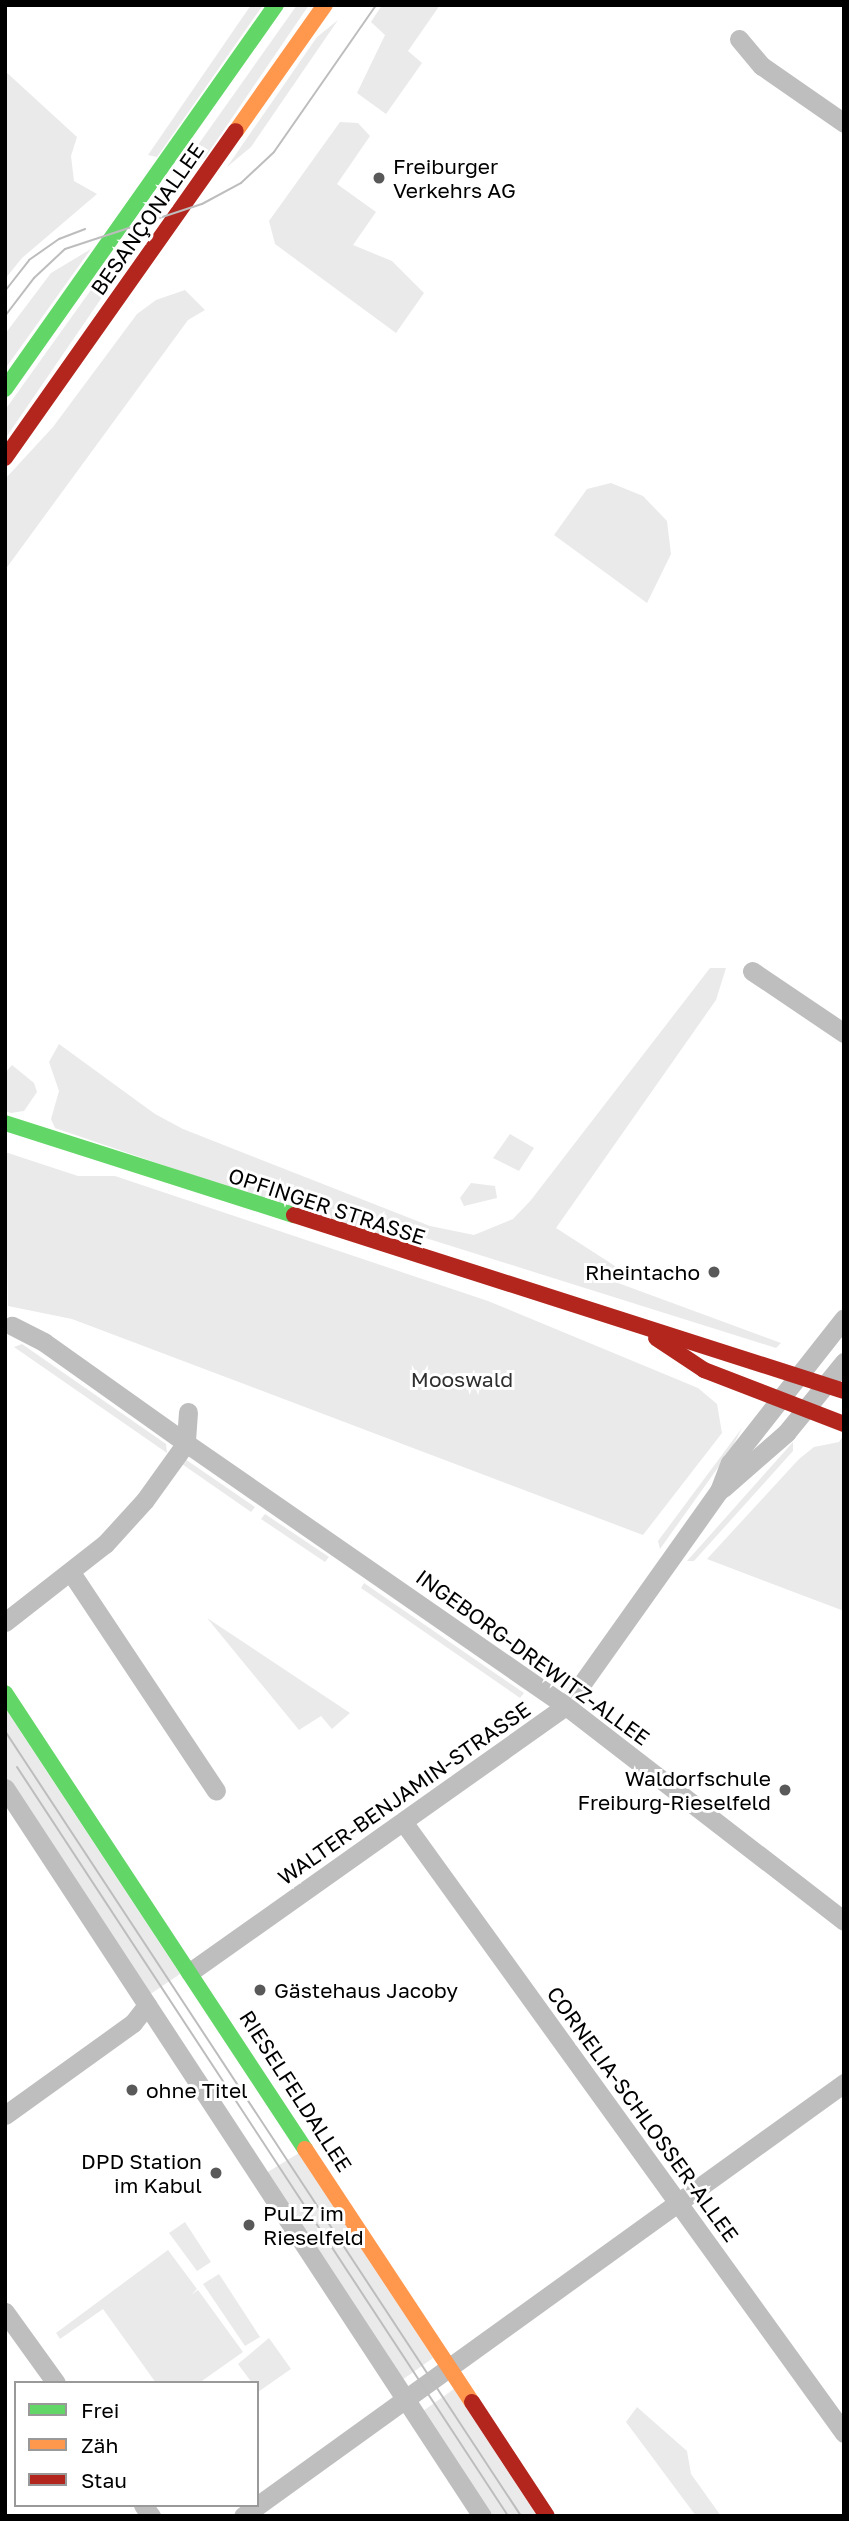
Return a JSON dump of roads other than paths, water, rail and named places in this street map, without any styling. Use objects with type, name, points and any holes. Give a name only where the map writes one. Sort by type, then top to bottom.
[{"type":"main road","name":"BESANÇONALLEE","points":[[5,389],[276,5]]},
{"type":"main road","name":"BESANÇONALLEE","points":[[5,458],[325,5]]},
{"type":"main road","name":"OPFINGER STRASSE","points":[[5,1123],[835,1388]]},
{"type":"main road","name":"OPFINGER STRASSE","points":[[637,1326],[704,1370],[776,1401],[844,1424]]},
{"type":"main road","name":"RIESELFELDALLEE","points":[[5,1693],[547,2516]]},
{"type":"street","points":[[739,39],[762,66],[844,123]]},
{"type":"street","points":[[752,971],[844,1033]]},
{"type":"street","name":"WALTER-BENJAMIN-STRASSE","points":[[719,1491],[730,1463],[797,1374],[844,1318]]},
{"type":"street","name":"INGEBORG-DREWITZ-ALLEE","points":[[12,1326],[44,1342],[566,1706],[844,1921]]},
{"type":"street","name":"WALTER-BENJAMIN-STRASSE","points":[[190,1972],[566,1706],[719,1491],[805,1411],[835,1388],[844,1362]]},
{"type":"street","points":[[5,1622],[72,1574],[145,1500],[186,1443],[188,1412]]},
{"type":"street","points":[[72,1574],[216,1791]]},
{"type":"street","points":[[5,1788],[482,2516]]},
{"type":"street","name":"CORNELIA-SCHLOSSER-ALLEE","points":[[404,1823],[844,2433]]},
{"type":"street","points":[[5,2115],[133,2022],[147,2006]]},
{"type":"street","points":[[259,2505],[844,2083]]},
{"type":"street","points":[[5,2312],[56,2381]]},
{"type":"tram line","points":[[5,316],[34,278],[65,249],[202,204],[241,183],[274,152],[376,5]]},
{"type":"tram line","points":[[5,291],[29,260],[59,239],[85,229]]},
{"type":"tram line","points":[[5,1731],[521,2516]]},
{"type":"tram line","points":[[17,1767],[508,2516]]},
{"type":"place","name":"Freiburger Verkehrs AG","points":[[379,178]]},
{"type":"place","name":"Rheintacho","points":[[714,1272]]},
{"type":"place","name":"Waldorfschule Freiburg-Rieselfeld","points":[[785,1790]]},
{"type":"place","name":"Gästehaus Jacoby","points":[[260,1990]]},
{"type":"place","name":"ohne Titel","points":[[132,2090]]},
{"type":"place","name":"DPD Station im Kabul","points":[[216,2173]]},
{"type":"place","name":"PuLZ im Rieselfeld","points":[[249,2225]]},
{"type":"park label","name":"Mooswald","points":[[462,1379]]}]
